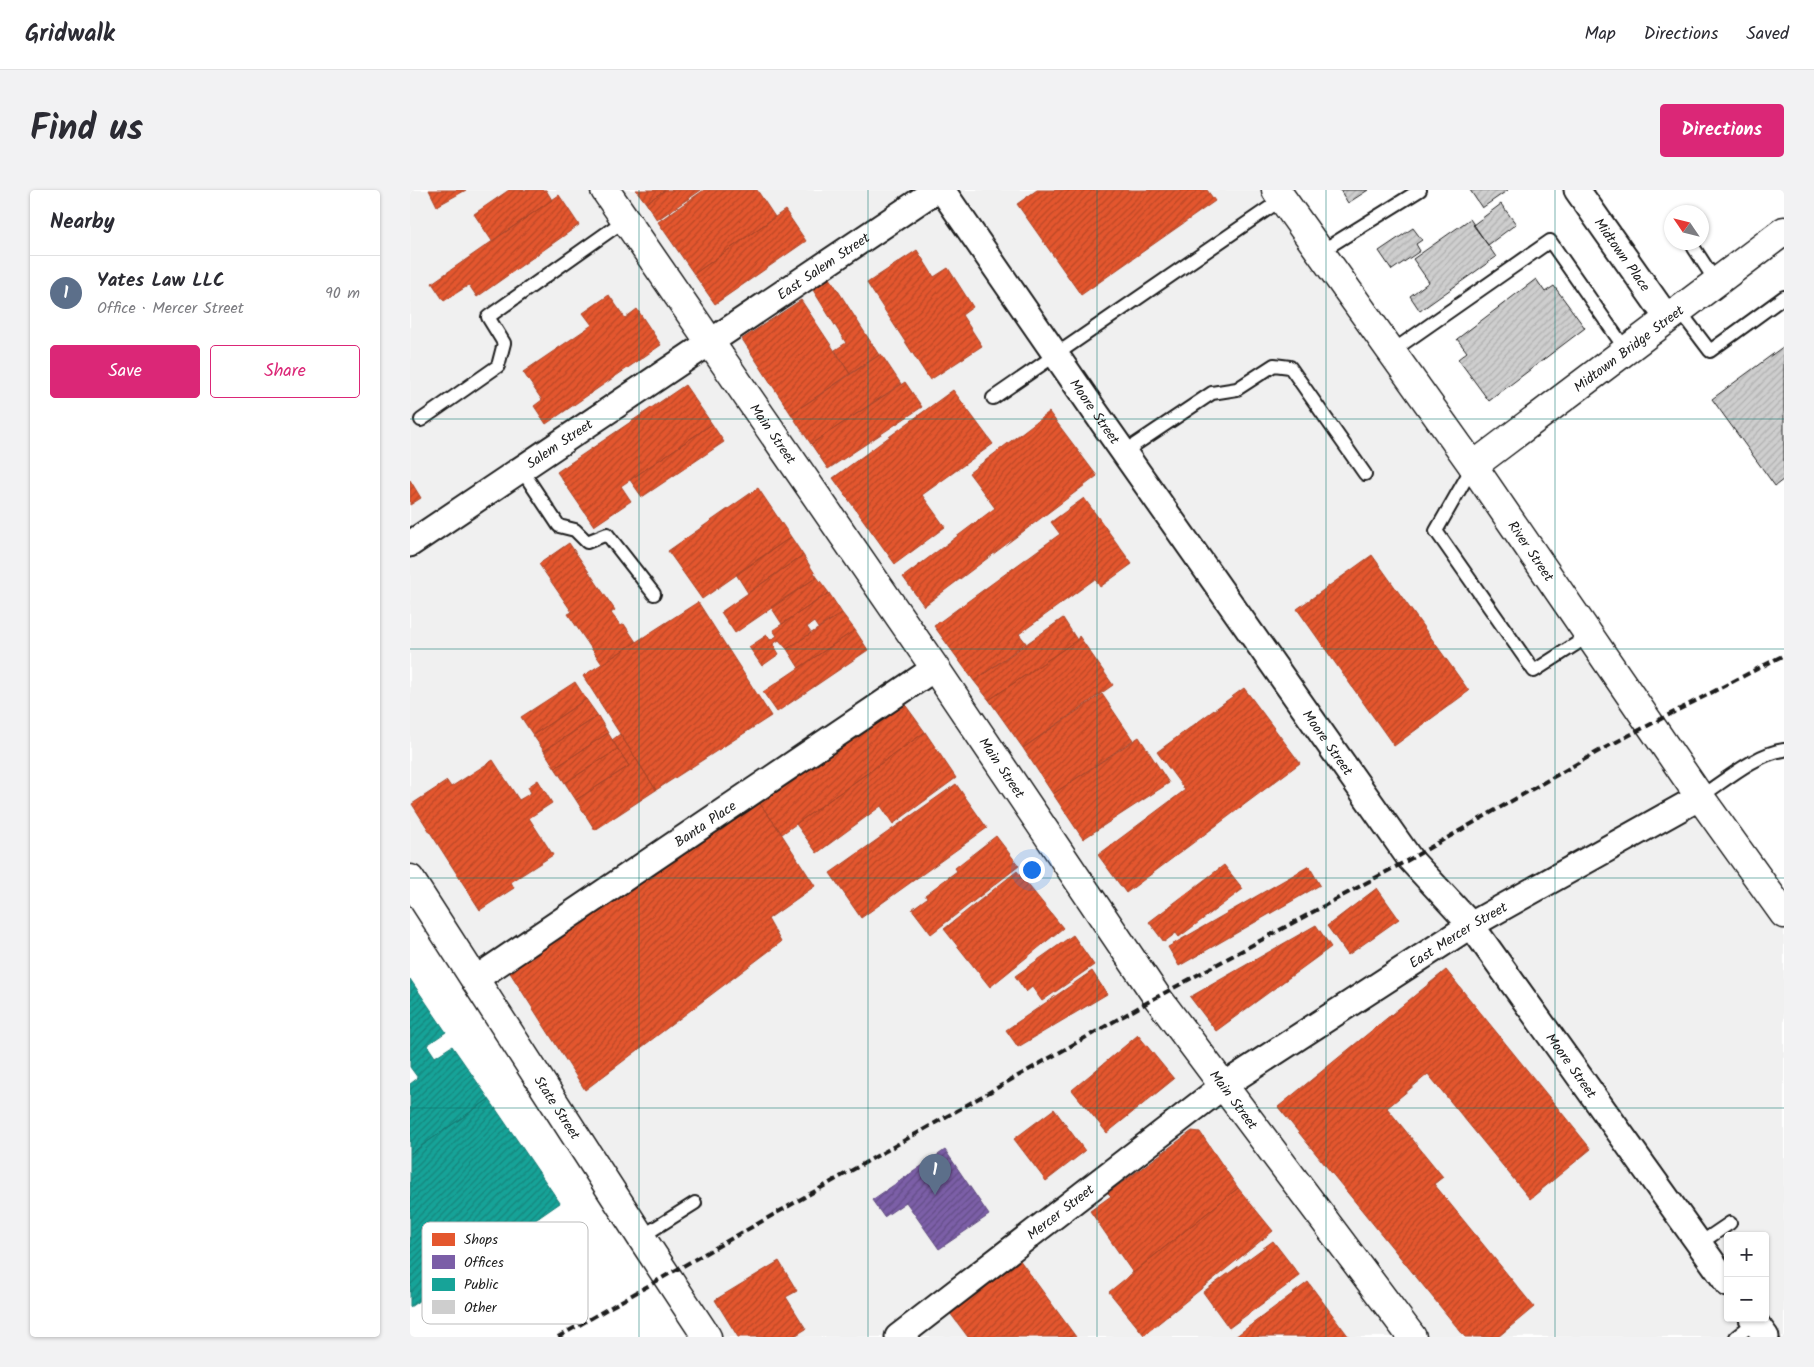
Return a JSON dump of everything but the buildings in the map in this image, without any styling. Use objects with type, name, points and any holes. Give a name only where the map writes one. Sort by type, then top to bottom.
[{"type":"street","name":"Main Street","points":[[605,190],[935,668],[1157,997],[1412,1337]]},
{"type":"street","name":"East Salem Street","points":[[710,342],[936,190]]},
{"type":"street","name":"Moore Street","points":[[942,190],[1410,859],[1471,925],[1724,1278]]},
{"type":"street","name":"Midtown Place","points":[[1577,190],[1674,314]]},
{"type":"street","name":"River Street","points":[[1279,194],[1473,466],[1700,797],[1784,914]]},
{"type":"street","name":"Midtown Bridge Street","points":[[1473,466],[1784,231]]},
{"type":"street","name":"Salem Street","points":[[410,544],[710,342]]},
{"type":"street","name":"Banta Place","points":[[474,980],[935,668]]},
{"type":"street","name":"East Mercer Street","points":[[1223,1086],[1471,925],[1700,797]]},
{"type":"street","name":"State Street","points":[[410,879],[707,1337]]},
{"type":"street","name":"Mercer Street","points":[[898,1337],[1223,1086]]},
{"type":"lane","points":[[1320,252],[1420,190]]},
{"type":"lane","points":[[992,398],[1279,194]]},
{"type":"lane","points":[[421,420],[498,366],[504,343],[488,317],[625,220]]},
{"type":"lane","points":[[1392,352],[1550,241],[1626,350]]},
{"type":"lane","points":[[1695,250],[1716,282]]},
{"type":"lane","points":[[1674,314],[1710,351],[1784,297]]},
{"type":"lane","points":[[1124,452],[1212,393],[1238,389],[1274,365],[1290,367],[1365,474]]},
{"type":"lane","points":[[1473,466],[1436,531],[1534,671],[1590,635]]},
{"type":"lane","points":[[521,469],[559,526],[575,530],[587,542],[607,534],[654,594]]},
{"type":"lane","points":[[1700,797],[1753,762],[1777,751],[1784,750]]},
{"type":"lane","points":[[641,1237],[696,1203]]},
{"type":"lane","points":[[1699,1244],[1730,1223]]},
{"type":"lane","points":[[1736,1337],[1758,1326]]},
{"type":"shaded area","points":[[410,190],[1276,190],[1784,914],[1784,1337],[707,1337],[410,879]]},
{"type":"railway","points":[[588,1320],[1157,997],[1410,859],[1599,751],[1784,655]]},
{"type":"railway","points":[[558,1337],[581,1324]]},
{"type":"place","name":"Yates Law LLC","points":[[935,1195]]}]
